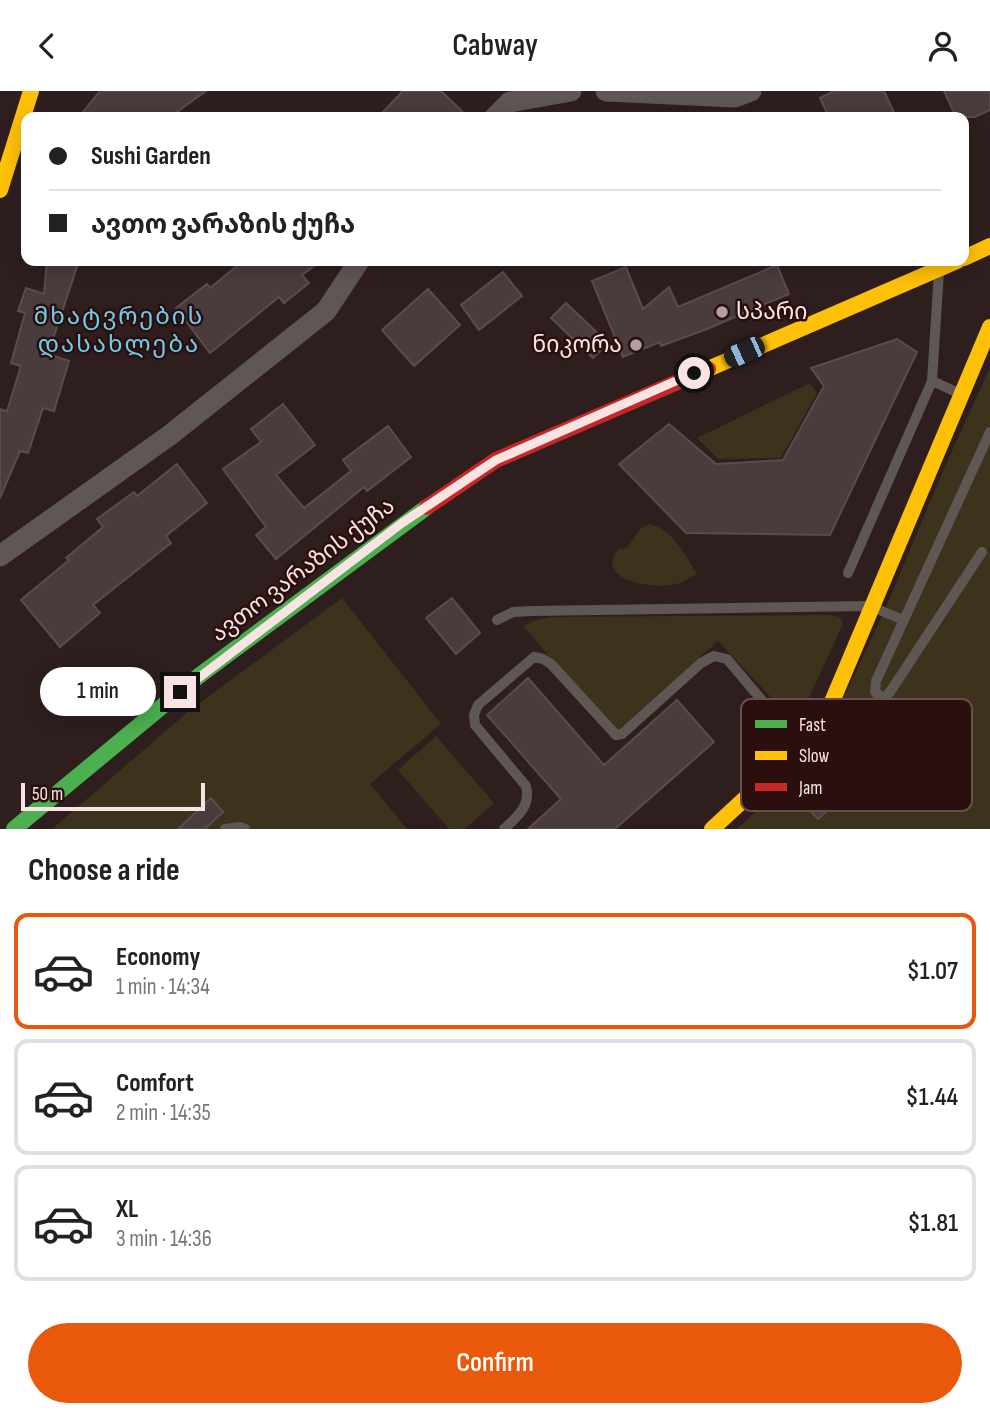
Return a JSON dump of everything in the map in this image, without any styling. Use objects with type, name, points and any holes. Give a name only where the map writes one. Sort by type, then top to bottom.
[{"type":"street","points":[[24,112],[31,91]]},
{"type":"street","points":[[500,112],[510,102],[570,91]]},
{"type":"street","points":[[606,91],[735,97],[751,91]]},
{"type":"street","points":[[0,190],[21,123]]},
{"type":"street","points":[[969,256],[990,246]]},
{"type":"street","points":[[0,556],[170,435],[326,311],[356,266]]},
{"type":"street","name":"ავთო ვარაზის ქუჩა","points":[[14,829],[211,667],[402,523],[496,460],[946,266]]},
{"type":"street","points":[[833,699],[990,327]]},
{"type":"street","points":[[712,829],[741,802]]},
{"type":"lane","points":[[848,573],[932,381],[939,269]]},
{"type":"lane","points":[[932,381],[961,394]]},
{"type":"lane","points":[[982,552],[890,692],[885,697],[880,696],[875,692],[876,681],[990,432]]},
{"type":"lane","points":[[497,619],[513,612],[532,611],[870,606],[903,620]]},
{"type":"lane","points":[[504,829],[519,816],[526,805],[526,786],[475,725],[474,715],[478,705],[534,657],[551,664],[616,736],[622,734],[701,663],[713,656],[727,659],[761,699]]},
{"type":"lane","points":[[225,829],[245,829]]},
{"type":"shaded area","points":[[990,368],[990,829],[737,829],[757,811],[972,811],[972,699],[843,699],[884,612],[945,466]]},
{"type":"shaded area","points":[[810,383],[817,393],[781,458],[718,459],[697,438]]},
{"type":"shaded area","points":[[649,524],[672,537],[697,574],[667,586],[642,584],[620,576],[614,569],[613,560],[619,549],[627,548],[641,528]]},
{"type":"shaded area","points":[[342,598],[441,724],[370,784],[407,829],[52,829],[189,711]]},
{"type":"shaded area","points":[[829,615],[840,617],[843,624],[808,699],[773,699],[718,641],[615,733],[523,626],[552,617]]},
{"type":"shaded area","points":[[436,736],[494,803],[465,829],[449,829],[398,770]]},
{"type":"building","points":[[100,91],[206,91],[177,112],[83,112]]},
{"type":"building","points":[[403,91],[441,91],[463,112],[383,112]]},
{"type":"building","points":[[834,91],[884,91],[894,112],[827,112],[820,98]]},
{"type":"building","points":[[944,91],[990,91],[990,110],[975,117],[969,117],[969,112],[954,112]]},
{"type":"building","points":[[47,266],[77,266],[48,354],[69,361],[54,411],[43,408],[28,453],[20,451],[0,498],[0,409],[7,411],[21,366],[11,363],[25,313],[18,311],[26,288],[44,294]]},
{"type":"building","points":[[237,266],[314,266],[302,275],[309,283],[284,303],[279,297],[210,353],[176,308],[207,284],[210,288]]},
{"type":"building","points":[[775,266],[777,266],[789,294],[707,329],[661,346],[660,342],[623,357],[592,281],[626,267],[643,309],[669,287],[678,307]]},
{"type":"building","points":[[503,272],[522,296],[479,330],[461,305]]},
{"type":"building","points":[[428,289],[460,325],[414,366],[382,330]]},
{"type":"building","points":[[566,303],[608,343],[593,358],[551,318]]},
{"type":"building","points":[[897,339],[917,352],[830,535],[686,533],[619,464],[669,424],[716,464],[783,460],[824,386],[811,368]]},
{"type":"building","points":[[283,404],[315,445],[276,475],[304,508],[351,471],[343,460],[388,426],[411,457],[367,491],[364,487],[276,559],[256,535],[266,527],[223,469],[261,442],[251,429]]},
{"type":"building","points":[[177,464],[207,503],[166,536],[171,543],[93,605],[100,613],[60,647],[21,600],[103,527],[97,519],[134,492],[137,496]]},
{"type":"building","points":[[452,598],[480,633],[456,654],[426,618]]},
{"type":"building","points":[[528,678],[604,765],[677,700],[714,742],[615,829],[528,829],[561,799],[487,715]]},
{"type":"building","points":[[211,798],[223,812],[205,829],[178,829]]},
{"type":"building","points":[[810,811],[827,811],[818,819]]},
{"type":"traffic: fast","points":[[14,829],[200,675],[427,507]]},
{"type":"traffic: slow","points":[[24,112],[31,91]]},
{"type":"traffic: slow","points":[[0,190],[21,123]]},
{"type":"traffic: slow","points":[[969,256],[990,246]]},
{"type":"traffic: slow","points":[[708,369],[945,266]]},
{"type":"traffic: slow","points":[[833,699],[990,327]]},
{"type":"traffic: slow","points":[[712,829],[741,802]]},
{"type":"traffic: jam","points":[[427,507],[496,460],[708,369]]},
{"type":"place","name":"სპარი","points":[[722,312]]},
{"type":"place","name":"ნიკორა","points":[[636,345]]},
{"type":"district","name":"მხატვრების დასახლება","points":[[119,330]]},
{"type":"route","points":[[180,692],[402,523],[496,460],[694,373]]}]
